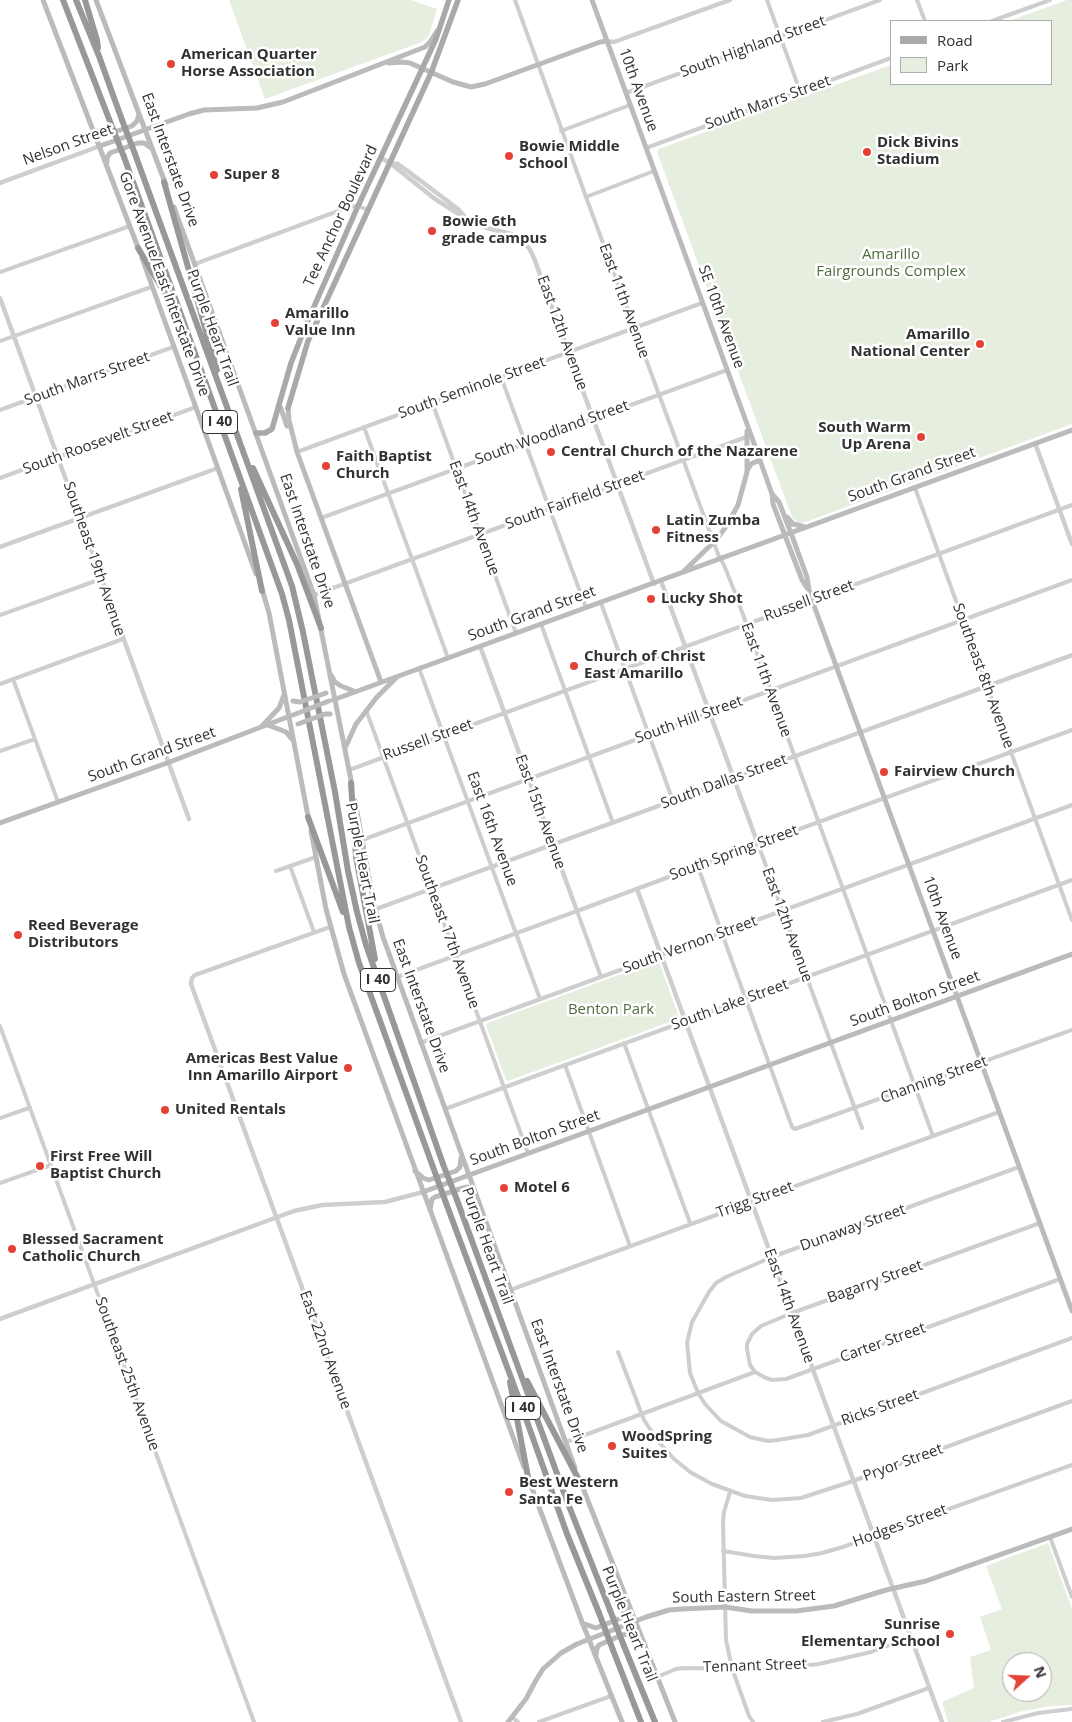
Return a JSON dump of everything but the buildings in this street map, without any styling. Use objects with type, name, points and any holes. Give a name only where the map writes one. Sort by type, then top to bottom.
[{"type":"highway","name":"Purple Heart Trail","points":[[62,0],[63,8],[71,18],[112,124],[273,564],[289,620],[359,963],[568,1534],[641,1722]]},
{"type":"highway","name":"Purple Heart Trail","points":[[76,0],[99,56],[281,553],[296,600],[357,912],[366,945],[443,1164],[518,1368],[654,1722]]},
{"type":"highway","points":[[85,0],[97,40],[99,56]]},
{"type":"highway","points":[[164,182],[215,359],[220,386]]},
{"type":"highway","points":[[138,248],[192,344]]},
{"type":"highway","points":[[242,449],[260,482],[297,564],[321,628]]},
{"type":"highway","points":[[236,465],[262,591]]},
{"type":"highway","points":[[351,783],[356,857],[383,994]]},
{"type":"highway","points":[[308,817],[353,940]]},
{"type":"highway","points":[[507,1366],[528,1477]]},
{"type":"highway","points":[[518,1368],[580,1482]]},
{"type":"main road","points":[[43,0],[100,146]]},
{"type":"main road","name":"East Interstate Drive","points":[[96,0],[153,150],[314,595],[330,672],[332,700],[339,722],[383,937],[580,1482],[675,1722]]},
{"type":"main road","name":"Tee Anchor Boulevard","points":[[256,432],[265,433],[272,429],[298,345],[358,206],[436,40],[449,0]]},
{"type":"main road","name":"Tee Anchor Boulevard","points":[[288,408],[308,341],[431,73],[458,0]]},
{"type":"main road","name":"10th Avenue","points":[[592,0],[646,148]]},
{"type":"main road","points":[[384,64],[396,57],[425,46],[439,28]]},
{"type":"main road","points":[[384,64],[410,63],[464,86],[471,87],[485,84],[607,41]]},
{"type":"main road","name":"Nelson Street","points":[[100,146],[204,110],[257,108],[283,102],[384,64]]},
{"type":"main road","points":[[94,128],[103,135],[114,132],[132,126],[137,121],[139,114]]},
{"type":"main road","points":[[107,165],[107,158],[110,153],[138,143],[144,143],[153,150]]},
{"type":"main road","name":"Gore Avenue/East Interstate Drive","points":[[100,146],[262,591],[269,613],[291,716]]},
{"type":"main road","name":"SE 10th Avenue","points":[[646,148],[746,423],[749,436]]},
{"type":"main road","points":[[280,406],[381,682]]},
{"type":"main road","points":[[288,408],[297,452]]},
{"type":"main road","name":"South Grand Street","points":[[0,823],[1072,430]]},
{"type":"main road","points":[[749,436],[772,494]]},
{"type":"main road","points":[[747,472],[749,436]]},
{"type":"main road","points":[[682,573],[714,543],[727,525],[738,504],[751,464],[760,460]]},
{"type":"main road","name":"10th Avenue","points":[[772,494],[779,502],[791,533],[807,577],[808,590]]},
{"type":"main road","name":"10th Avenue","points":[[772,494],[773,504],[802,580],[812,600],[1072,1311]]},
{"type":"main road","points":[[783,512],[793,524],[805,528]]},
{"type":"main road","points":[[330,672],[335,682],[355,692]]},
{"type":"main road","points":[[345,750],[348,738],[366,710],[398,676]]},
{"type":"main road","points":[[262,727],[279,708],[285,694],[292,701],[300,702],[326,693],[332,685]]},
{"type":"main road","points":[[292,731],[298,724],[325,714],[330,714],[339,722]]},
{"type":"main road","points":[[291,716],[294,743],[330,927],[344,974],[588,1639],[622,1722]]},
{"type":"main road","points":[[268,724],[286,732],[294,743]]},
{"type":"main road","name":"South Bolton Street","points":[[423,1192],[1072,954]]},
{"type":"main road","points":[[415,1171],[423,1178],[429,1180],[456,1171],[460,1167],[461,1156]]},
{"type":"main road","points":[[430,1211],[430,1204],[435,1197],[468,1187],[476,1194]]},
{"type":"main road","name":"South Eastern Street","points":[[510,1720],[526,1699],[548,1662],[567,1649],[634,1621],[669,1610],[724,1607],[752,1611],[796,1612],[834,1606],[892,1588],[926,1581],[1072,1529]]},
{"type":"main road","points":[[582,1622],[596,1628],[621,1618],[628,1604]]},
{"type":"main road","points":[[595,1656],[600,1644],[631,1632],[635,1633],[643,1642]]},
{"type":"street","name":"East 11th Avenue","points":[[515,0],[561,130],[714,543],[746,624],[933,1136]]},
{"type":"street","points":[[607,41],[614,42],[730,0]]},
{"type":"street","points":[[768,0],[800,91]]},
{"type":"street","name":"South Highland Street","points":[[626,93],[880,0]]},
{"type":"street","points":[[917,0],[925,20]]},
{"type":"street","points":[[995,20],[1050,0]]},
{"type":"street","name":"South Marrs Street","points":[[646,148],[890,58]]},
{"type":"street","points":[[561,130],[630,105]]},
{"type":"street","name":"Nelson Street","points":[[0,183],[100,146]]},
{"type":"street","points":[[381,158],[390,163]]},
{"type":"street","name":"East 12th Avenue","points":[[390,163],[398,164],[409,172],[458,209],[468,220],[478,225],[511,234],[519,238],[529,248],[654,584]]},
{"type":"street","points":[[586,197],[654,171]]},
{"type":"street","points":[[194,264],[349,207],[358,206],[368,210]]},
{"type":"street","points":[[0,272],[130,226]]},
{"type":"street","points":[[0,341],[152,287]]},
{"type":"street","name":"Southeast 19th Avenue","points":[[0,298],[167,763],[189,819]]},
{"type":"street","name":"South Seminole Street","points":[[297,452],[702,303]]},
{"type":"street","name":"South Marrs Street","points":[[0,410],[173,347]]},
{"type":"street","name":"South Woodland Street","points":[[321,518],[727,370]]},
{"type":"street","points":[[501,377],[586,608]]},
{"type":"street","name":"East 14th Avenue","points":[[432,402],[516,633]]},
{"type":"street","name":"South Roosevelt Street","points":[[0,478],[196,407]]},
{"type":"street","points":[[364,427],[448,658]]},
{"type":"street","name":"South Fairfield Street","points":[[314,595],[749,436]]},
{"type":"street","points":[[1035,443],[1072,544]]},
{"type":"street","points":[[0,547],[218,468]]},
{"type":"street","name":"Southeast 8th Avenue","points":[[915,488],[1072,920]]},
{"type":"street","name":"Russell Street","points":[[348,770],[1072,505]]},
{"type":"street","points":[[0,615],[101,579]]},
{"type":"street","name":"South Hill Street","points":[[362,840],[1072,580]]},
{"type":"street","name":"East 12th Avenue","points":[[661,581],[862,1128]]},
{"type":"street","points":[[601,602],[673,801]]},
{"type":"street","points":[[541,624],[613,823]]},
{"type":"street","points":[[0,684],[123,639]]},
{"type":"street","name":"East 15th Avenue","points":[[480,646],[601,977]]},
{"type":"street","name":"South Dallas Street","points":[[376,909],[1072,655]]},
{"type":"street","name":"East 16th Avenue","points":[[420,668],[540,999]]},
{"type":"street","points":[[13,680],[58,802]]},
{"type":"street","name":"Southeast 17th Avenue","points":[[366,710],[528,1154]]},
{"type":"street","name":"South Spring Street","points":[[397,977],[1072,730]]},
{"type":"street","points":[[0,752],[35,739]]},
{"type":"street","name":"South Vernon Street","points":[[420,1043],[1072,805]]},
{"type":"street","points":[[276,871],[316,857]]},
{"type":"street","points":[[290,866],[314,932],[330,927]]},
{"type":"street","points":[[698,867],[770,1065]]},
{"type":"street","name":"South Lake Street","points":[[444,1109],[1072,880]]},
{"type":"street","name":"East 14th Avenue","points":[[637,889],[942,1722]]},
{"type":"street","name":"East 22nd Avenue","points":[[314,932],[195,975],[192,978],[191,984],[461,1722]]},
{"type":"street","name":"Southeast 25th Avenue","points":[[0,1026],[254,1722]]},
{"type":"street","name":"Channing Street","points":[[770,1065],[792,1127],[795,1129],[1072,1030]]},
{"type":"street","points":[[624,1043],[690,1223]]},
{"type":"street","points":[[565,1065],[630,1246]]},
{"type":"street","points":[[0,1118],[30,1108]]},
{"type":"street","name":"Trigg Street","points":[[510,1290],[999,1112]]},
{"type":"street","points":[[0,1184],[52,1165]]},
{"type":"street","name":"Dunaway Street","points":[[698,1393],[690,1373],[689,1333],[696,1312],[716,1283],[772,1257],[1019,1167]]},
{"type":"street","name":"South Bolton Street","points":[[0,1319],[308,1207],[385,1202],[423,1192]]},
{"type":"street","name":"Bagarry Street","points":[[755,1372],[750,1365],[747,1349],[752,1334],[761,1326],[1040,1223]]},
{"type":"street","name":"Carter Street","points":[[755,1372],[772,1380],[779,1380],[1060,1279]]},
{"type":"street","name":"Ricks Street","points":[[698,1393],[705,1404],[721,1421],[750,1437],[778,1440],[808,1435],[1072,1338]]},
{"type":"street","name":"Pryor Street","points":[[618,1352],[642,1414],[658,1441],[674,1459],[701,1478],[730,1492],[772,1500],[801,1498],[853,1481],[1072,1401]]},
{"type":"street","points":[[566,1442],[755,1372]]},
{"type":"street","name":"Hodges Street","points":[[723,1551],[754,1556],[789,1557],[822,1553],[1072,1464]]},
{"type":"street","points":[[730,1492],[724,1512],[723,1551],[726,1640],[732,1668],[749,1716],[753,1722]]},
{"type":"street","points":[[1050,1537],[1072,1596]]},
{"type":"street","name":"Tennant Street","points":[[657,1677],[676,1669],[766,1669],[819,1664],[871,1652],[911,1637]]},
{"type":"street","points":[[823,1722],[858,1714],[929,1688]]},
{"type":"street","points":[[539,1722],[611,1696]]},
{"type":"street","points":[[1003,1722],[1038,1712],[1072,1709]]},
{"type":"street","points":[[510,1720],[518,1722]]},
{"type":"green space","points":[[229,0],[411,0],[437,9],[430,33],[422,42],[265,99]]},
{"type":"green space","name":"Amarillo Fairgrounds Complex","points":[[1067,0],[1072,0],[1072,424],[800,524],[792,517],[657,152],[659,149],[702,133],[890,65],[890,85],[1052,85],[1052,20],[1012,20]]},
{"type":"green space","name":"Benton Park","points":[[657,961],[679,1017],[678,1019],[508,1081],[506,1080],[486,1025],[487,1023]]},
{"type":"green space","points":[[1048,1543],[1072,1609],[1072,1705],[1050,1706],[1023,1711],[989,1722],[948,1722],[942,1702],[974,1688],[970,1657],[991,1650],[980,1617],[1002,1609],[986,1566]]},
{"type":"place","name":"American Quarter Horse Association","points":[[171,64]]},
{"type":"place","name":"Dick Bivins Stadium","points":[[867,152]]},
{"type":"place","name":"Bowie Middle School","points":[[509,156]]},
{"type":"place","name":"Super 8","points":[[214,175]]},
{"type":"place","name":"Bowie 6th grade campus","points":[[432,231]]},
{"type":"place","name":"Amarillo Value Inn","points":[[275,323]]},
{"type":"place","name":"Amarillo National Center","points":[[980,344]]},
{"type":"place","name":"South Warm Up Arena","points":[[921,437]]},
{"type":"place","name":"Central Church of the Nazarene","points":[[551,452]]},
{"type":"place","name":"Faith Baptist Church","points":[[326,466]]},
{"type":"place","name":"Latin Zumba Fitness","points":[[656,530]]},
{"type":"place","name":"Lucky Shot","points":[[651,599]]},
{"type":"place","name":"Church of Christ East Amarillo","points":[[574,666]]},
{"type":"place","name":"Fairview Church","points":[[884,772]]},
{"type":"place","name":"Reed Beverage Distributors","points":[[18,935]]},
{"type":"place","name":"Americas Best Value Inn Amarillo Airport","points":[[348,1068]]},
{"type":"place","name":"United Rentals","points":[[165,1110]]},
{"type":"place","name":"First Free Will Baptist Church","points":[[40,1166]]},
{"type":"place","name":"Motel 6","points":[[504,1188]]},
{"type":"place","name":"Blessed Sacrament Catholic Church","points":[[12,1249]]},
{"type":"place","name":"WoodSpring Suites","points":[[612,1446]]},
{"type":"place","name":"Best Western Santa Fe","points":[[509,1492]]},
{"type":"place","name":"Sunrise Elementary School","points":[[950,1634]]}]
